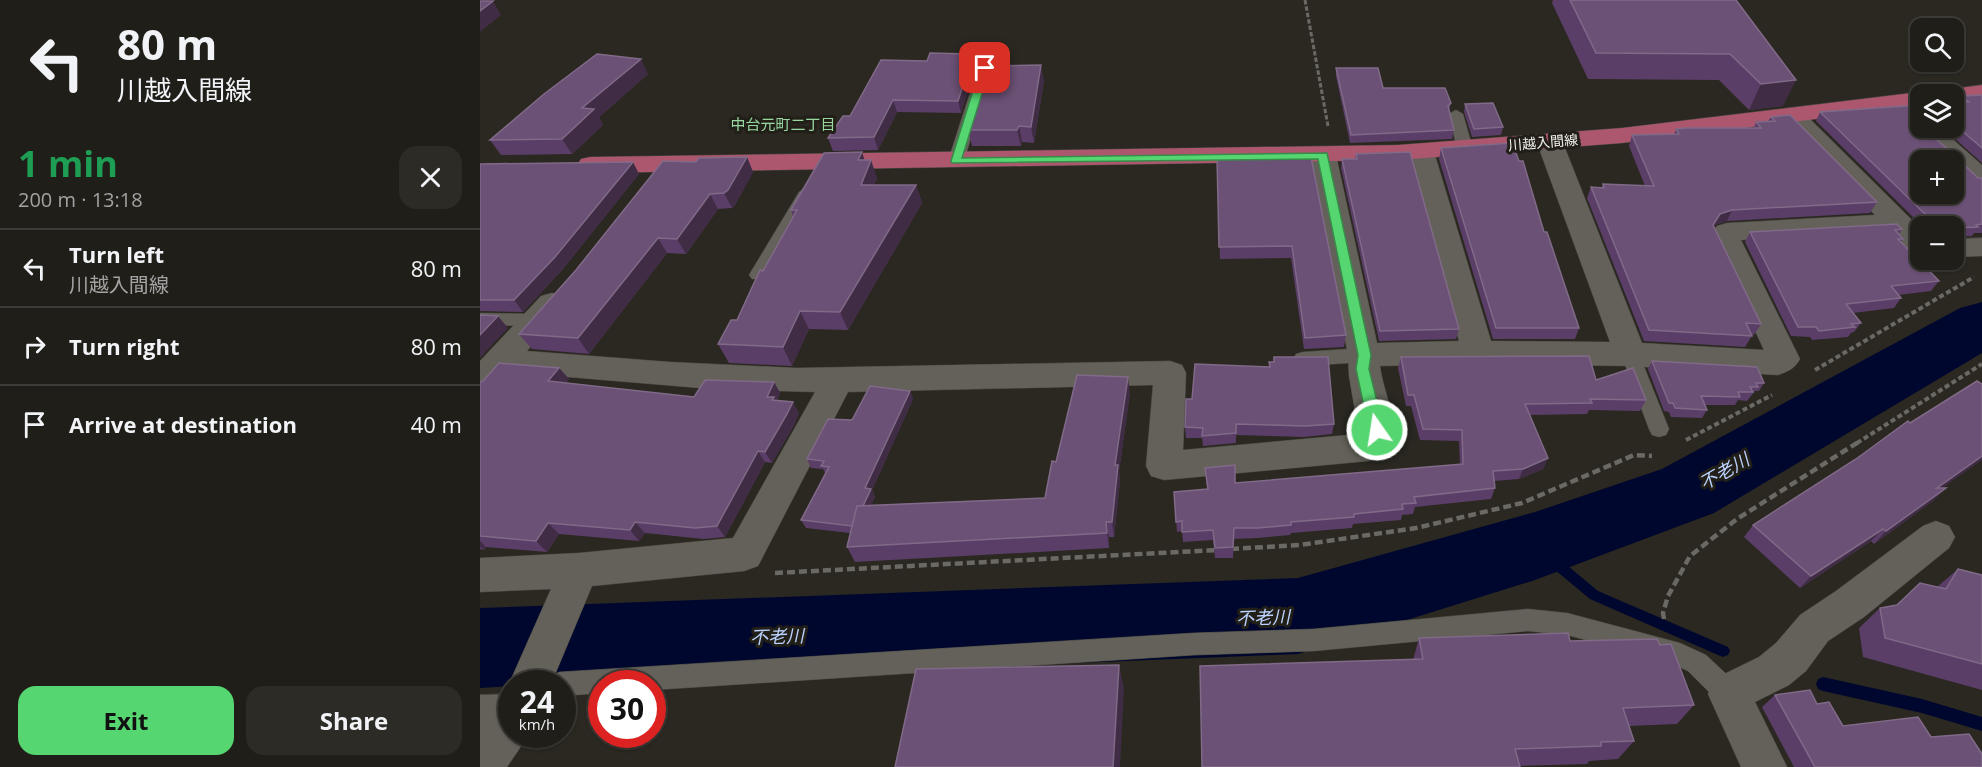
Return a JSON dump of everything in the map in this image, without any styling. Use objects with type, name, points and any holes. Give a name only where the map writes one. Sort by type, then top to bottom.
[{"type":"main road","points":[[1964,94],[1982,92]]},
{"type":"main road","name":"川越入間線","points":[[572,165],[956,161],[1421,152],[1550,143],[1909,101]]},
{"type":"street","points":[[1792,115],[1910,236]]},
{"type":"street","points":[[1937,138],[1982,179]]},
{"type":"street","points":[[1550,143],[1630,354]]},
{"type":"street","points":[[1421,152],[1478,352]]},
{"type":"street","points":[[490,371],[838,380],[1066,372],[1170,373],[1164,466],[1368,447],[1376,440],[1377,430],[1363,369],[1364,355],[1328,155]]},
{"type":"street","points":[[642,192],[664,164]]},
{"type":"street","points":[[1364,355],[1478,352],[1630,354],[1778,363],[1784,359],[1724,235],[1726,232],[1896,223]]},
{"type":"street","points":[[1964,247],[1982,246]]},
{"type":"street","points":[[490,371],[567,286]]},
{"type":"street","points":[[480,575],[579,570],[744,554],[838,380]]},
{"type":"street","points":[[1764,767],[1729,694],[1774,671],[1791,657],[1814,628],[1850,604],[1936,537]]},
{"type":"street","points":[[541,670],[579,570]]},
{"type":"street","points":[[480,717],[498,708]]},
{"type":"street","points":[[481,767],[498,742]]},
{"type":"lane","points":[[956,161],[985,68]]},
{"type":"lane","points":[[1456,114],[1466,149]]},
{"type":"lane","points":[[758,275],[825,162]]},
{"type":"lane","points":[[480,319],[536,320]]},
{"type":"lane","points":[[1630,354],[1659,429]]},
{"type":"lane","points":[[1303,359],[1364,355]]},
{"type":"lane","points":[[576,687],[1194,644],[1402,633],[1479,623],[1528,620],[1567,624],[1671,651],[1697,663],[1729,694]]},
{"type":"path","points":[[1305,0],[1328,155]]},
{"type":"path","points":[[1809,374],[1982,272]]},
{"type":"path","points":[[1663,613],[1668,596],[1690,555],[1728,526],[1982,364]]},
{"type":"path","points":[[1676,445],[1732,418],[1780,391]]},
{"type":"path","points":[[771,573],[1300,545],[1416,528],[1522,502],[1634,454],[1649,458],[1658,454]]},
{"type":"building","points":[[1570,0],[1736,0],[1796,80],[1761,84],[1730,54],[1596,53]]},
{"type":"building","points":[[480,1],[493,1],[480,11]]},
{"type":"building","points":[[930,53],[968,54],[963,70],[968,70],[958,101],[893,100],[874,137],[828,138],[843,116],[850,116],[881,60],[927,61]]},
{"type":"building","points":[[597,54],[641,59],[582,108],[594,109],[562,139],[490,140],[544,94]]},
{"type":"building","points":[[1041,65],[1031,127],[1019,126],[1017,130],[968,130],[987,66]]},
{"type":"building","points":[[1336,68],[1378,68],[1383,88],[1445,88],[1451,103],[1448,106],[1454,130],[1351,135]]},
{"type":"building","points":[[1982,95],[1982,148],[1964,132],[1964,102],[1969,102],[1964,96]]},
{"type":"building","points":[[1493,103],[1503,127],[1474,129],[1465,104]]},
{"type":"building","points":[[1910,106],[1910,138],[1935,138],[1949,150],[1910,150],[1910,200],[1820,112]]},
{"type":"building","points":[[1790,115],[1877,202],[1732,210],[1720,214],[1713,225],[1761,324],[1746,323],[1752,336],[1649,330],[1591,187],[1604,188],[1603,184],[1654,186],[1632,135],[1679,134],[1676,129],[1684,128],[1761,128],[1756,122],[1775,121],[1771,117]]},
{"type":"building","points":[[1512,143],[1519,161],[1523,161],[1544,232],[1547,232],[1579,328],[1496,328],[1441,148]]},
{"type":"building","points":[[862,152],[858,160],[871,160],[861,185],[916,185],[840,312],[800,311],[783,347],[718,344],[731,320],[737,320],[760,270],[763,271],[797,210],[791,210],[824,153]]},
{"type":"building","points":[[1410,152],[1459,329],[1380,331],[1342,159],[1357,159],[1356,154]]},
{"type":"building","points":[[747,157],[728,190],[724,193],[710,194],[677,239],[658,238],[578,338],[519,334],[576,270],[663,161],[696,162],[699,158]]},
{"type":"building","points":[[1311,157],[1346,335],[1305,338],[1292,246],[1219,247],[1217,158]]},
{"type":"building","points":[[633,162],[555,257],[514,300],[480,300],[480,164]]},
{"type":"building","points":[[1964,165],[1978,178],[1982,178],[1982,224],[1976,225],[1978,227],[1964,228],[1964,216],[1927,216],[1915,204],[1964,204]]},
{"type":"building","points":[[1897,224],[1902,229],[1895,230],[1903,239],[1898,239],[1910,251],[1910,270],[1928,270],[1939,281],[1891,286],[1901,298],[1846,304],[1861,323],[1851,324],[1855,327],[1819,331],[1816,327],[1798,327],[1750,232]]},
{"type":"building","points":[[480,315],[498,316],[480,335]]},
{"type":"building","points":[[1589,356],[1596,380],[1633,368],[1646,400],[1590,399],[1592,403],[1525,404],[1548,458],[1523,469],[1493,471],[1495,488],[1414,497],[1416,503],[1402,504],[1403,509],[1354,514],[1354,517],[1291,522],[1291,525],[1234,528],[1233,547],[1215,548],[1213,530],[1182,532],[1182,521],[1176,522],[1174,492],[1208,489],[1205,468],[1235,465],[1235,483],[1463,464],[1462,430],[1423,429],[1414,395],[1408,395],[1401,357]]},
{"type":"building","points":[[1274,357],[1328,357],[1334,424],[1305,426],[1236,424],[1236,433],[1202,436],[1203,428],[1185,427],[1186,399],[1192,399],[1195,364],[1270,367],[1269,362],[1274,362]]},
{"type":"building","points":[[1652,361],[1757,367],[1764,383],[1756,383],[1758,387],[1750,387],[1753,392],[1738,392],[1740,397],[1701,396],[1707,410],[1675,408],[1673,403],[1669,403]]},
{"type":"building","points":[[499,363],[559,368],[548,381],[694,397],[705,380],[774,382],[767,397],[774,397],[772,400],[793,402],[765,452],[758,451],[717,526],[695,528],[635,522],[630,530],[548,523],[536,541],[480,536],[480,382]]},
{"type":"building","points":[[1077,375],[1128,377],[1115,465],[1118,465],[1112,522],[1106,522],[1107,533],[847,547],[857,506],[1045,498],[1052,461],[1056,462]]},
{"type":"building","points":[[1977,381],[1982,384],[1982,456],[1937,488],[1946,488],[1886,531],[1883,529],[1811,576],[1753,525],[1856,459],[1908,421],[1910,423]]},
{"type":"building","points":[[870,386],[910,391],[865,488],[871,489],[863,506],[857,506],[852,526],[801,520],[829,467],[821,466],[824,461],[807,459],[828,419],[852,420]]},
{"type":"building","points":[[1958,569],[1982,575],[1982,664],[1885,638],[1880,608],[1897,605],[1920,583],[1946,589]]},
{"type":"building","points":[[1568,633],[1570,641],[1657,639],[1660,645],[1671,644],[1694,705],[1623,708],[1634,741],[1601,742],[1601,746],[1515,749],[1520,767],[1202,767],[1200,666],[1423,659],[1419,638]]},
{"type":"building","points":[[1119,665],[1113,767],[895,767],[916,669]]},
{"type":"building","points":[[1810,690],[1817,704],[1829,702],[1843,726],[1918,717],[1931,737],[1969,734],[1982,754],[1982,767],[1815,767],[1775,695]]},
{"type":"waterway","name":"不老川","points":[[480,648],[1298,616],[1535,546],[1688,491],[1982,324]]},
{"type":"waterway","points":[[1535,546],[1594,595],[1723,651]]},
{"type":"waterway","points":[[1823,684],[1922,706],[1982,724]]},
{"type":"district","name":"中台元町二丁目","points":[[783,124]]},
{"type":"route","points":[[985,68],[956,161],[1323,155],[1364,355],[1363,369],[1377,430]]}]
